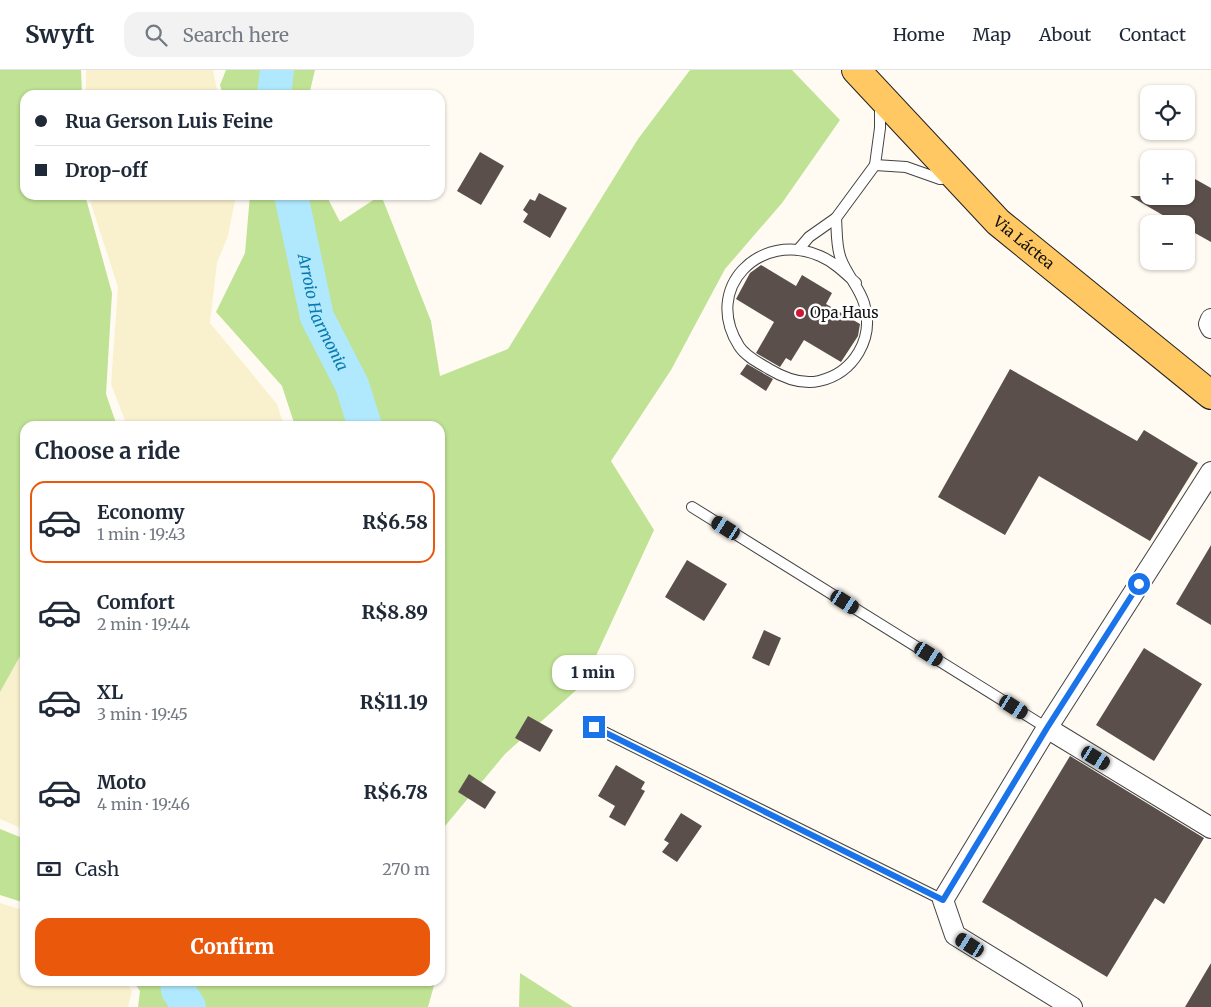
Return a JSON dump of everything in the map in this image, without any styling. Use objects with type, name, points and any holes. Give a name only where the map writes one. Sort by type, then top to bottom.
[{"type":"main road","name":"Via Láctea","points":[[856,70],[998,222],[1211,395]]},
{"type":"street","points":[[1211,319],[1211,328]]},
{"type":"street","points":[[1072,1007],[1046,1000],[955,935],[943,900],[1047,728],[1211,472]]},
{"type":"street","points":[[1047,728],[1211,828]]},
{"type":"lane","points":[[798,250],[809,237],[836,218],[875,165],[880,128],[880,96]]},
{"type":"lane","points":[[875,165],[906,167],[940,179],[956,178]]},
{"type":"lane","points":[[836,218],[841,259],[856,284],[864,304],[868,324],[864,344],[853,361],[837,374],[818,381],[796,382],[762,365],[739,348],[730,328],[727,308],[731,288],[741,270],[757,258],[777,251],[798,250],[820,256],[839,267],[856,284]]},
{"type":"lane","points":[[692,507],[1047,728]]},
{"type":"lane","points":[[594,727],[943,900]]},
{"type":"shaded area","points":[[86,70],[213,70],[217,90],[86,90]]},
{"type":"shaded area","points":[[90,200],[235,200],[228,236],[217,263],[210,323],[277,404],[282,421],[125,421],[111,384],[118,287]]},
{"type":"shaded area","points":[[20,653],[20,828],[0,819],[0,690]]},
{"type":"shaded area","points":[[0,903],[20,909],[20,986],[128,986],[132,991],[128,1007],[0,1007]]},
{"type":"green space","points":[[0,70],[81,70],[82,90],[20,90],[20,200],[86,200],[112,293],[106,394],[115,421],[20,421],[20,656],[0,692]]},
{"type":"green space","points":[[226,70],[315,70],[310,90],[222,90],[220,85]]},
{"type":"green space","points":[[690,70],[792,70],[840,120],[782,203],[725,269],[671,370],[611,461],[654,530],[583,684],[505,754],[445,826],[445,421],[293,421],[282,386],[216,312],[245,253],[250,200],[329,200],[340,222],[373,200],[383,200],[431,321],[440,376],[508,349],[638,139]]},
{"type":"green space","points":[[0,829],[20,837],[20,901],[0,895]]},
{"type":"green space","points":[[520,973],[573,1007],[519,1007]]},
{"type":"green space","points":[[136,986],[434,986],[428,1007],[138,1007],[140,991]]},
{"type":"building","points":[[480,152],[504,166],[481,205],[457,191]]},
{"type":"building","points":[[1195,179],[1211,188],[1211,242],[1195,233],[1195,215],[1163,215],[1145,205],[1195,205]]},
{"type":"building","points":[[539,193],[567,208],[550,238],[523,222],[528,214],[523,210],[530,199],[535,201]]},
{"type":"building","points":[[1130,196],[1140,196],[1140,202]]},
{"type":"building","name":"Opa Haus","points":[[761,265],[796,286],[802,275],[832,293],[826,304],[860,324],[858,336],[841,362],[804,340],[791,361],[786,358],[780,367],[756,353],[774,322],[736,299],[750,273]]},
{"type":"building","points":[[747,364],[773,379],[766,391],[740,374]]},
{"type":"building","points":[[1010,369],[1137,441],[1144,430],[1198,463],[1150,541],[1039,476],[1005,535],[938,497]]},
{"type":"building","points":[[1211,545],[1211,625],[1176,604]]},
{"type":"building","points":[[687,560],[727,584],[704,621],[665,597]]},
{"type":"building","points":[[764,630],[781,638],[769,666],[752,658]]},
{"type":"building","points":[[1144,648],[1202,684],[1154,761],[1096,725]]},
{"type":"building","points":[[528,716],[553,730],[540,752],[515,738]]},
{"type":"building","points":[[1070,756],[1204,838],[1164,904],[1155,898],[1107,977],[982,902]]},
{"type":"building","points":[[616,765],[645,782],[641,789],[645,791],[625,826],[609,817],[615,806],[598,796]]},
{"type":"building","points":[[469,774],[496,792],[485,809],[458,792]]},
{"type":"building","points":[[681,813],[702,826],[677,862],[662,852],[669,843],[664,840]]},
{"type":"building","points":[[1211,963],[1211,1007],[1185,1007]]},
{"type":"waterway","name":"Arroio Harmonia","points":[[275,90],[277,70]]},
{"type":"waterway","name":"Arroio Harmonia","points":[[292,200],[317,317],[352,385],[363,421]]},
{"type":"waterway","name":"Arroio Harmonia","points":[[178,986],[178,990],[189,1007]]},
{"type":"place","name":"Opa Haus","points":[[800,313]]},
{"type":"route","points":[[594,727],[943,900],[1047,728],[1139,584]]}]
